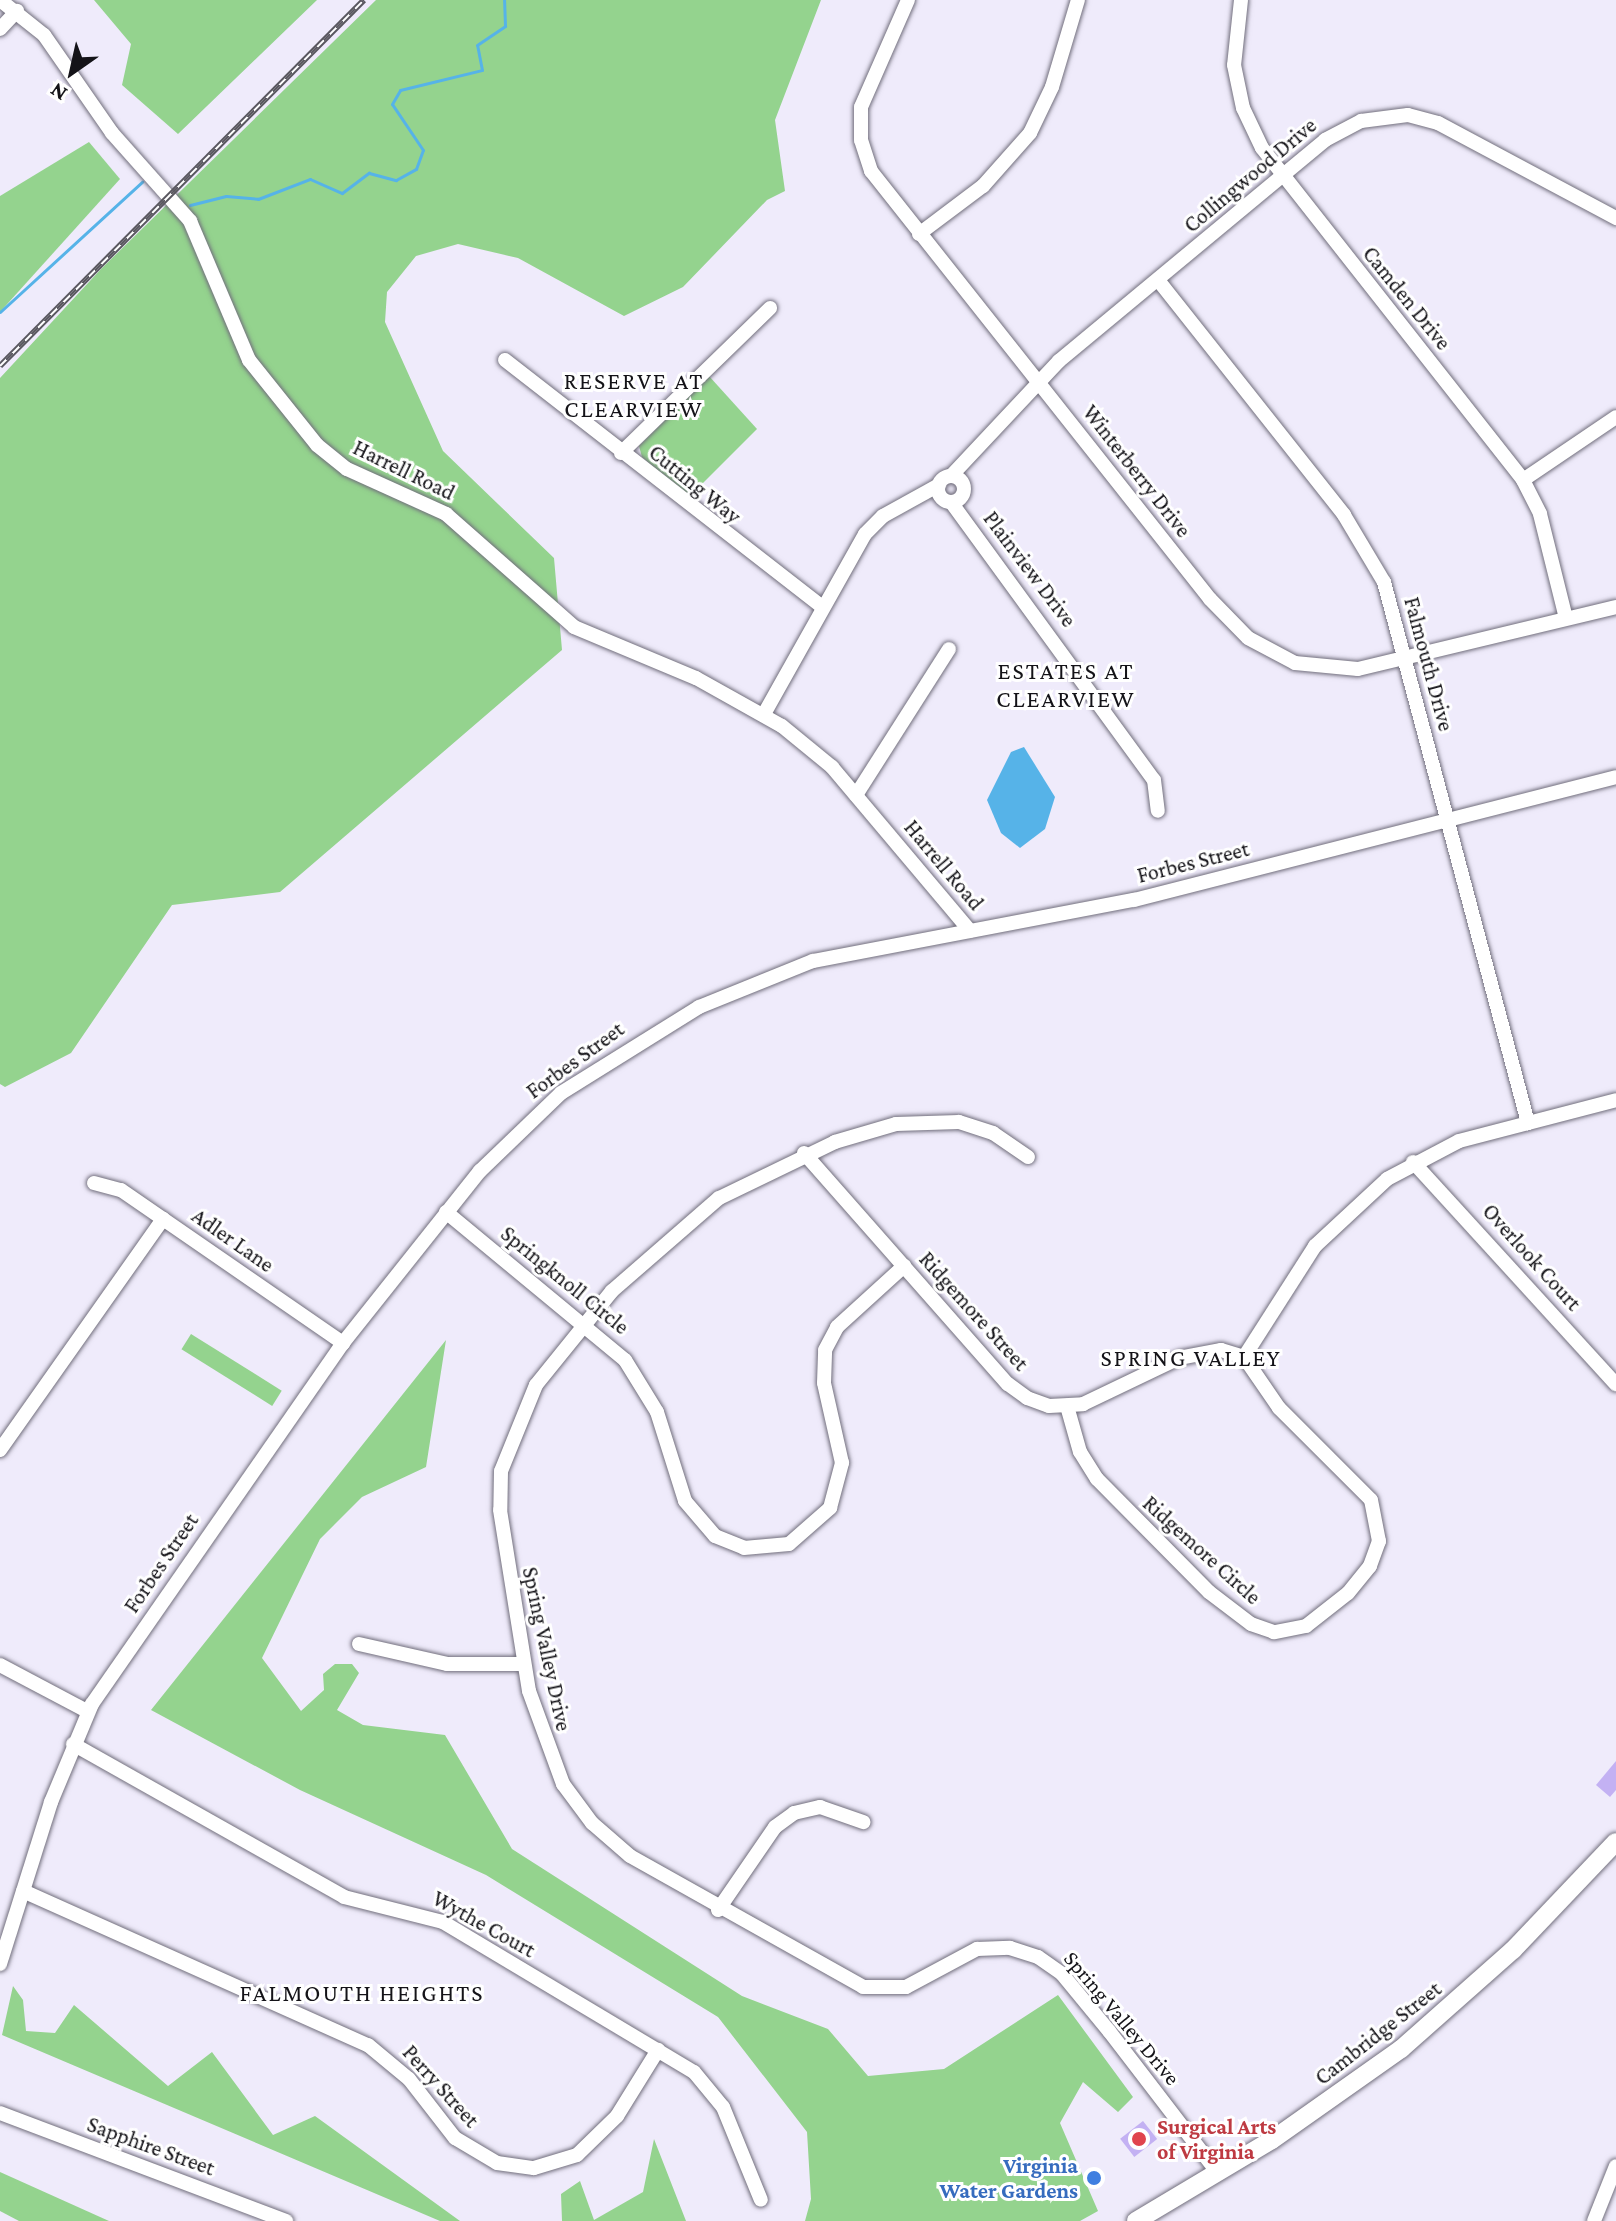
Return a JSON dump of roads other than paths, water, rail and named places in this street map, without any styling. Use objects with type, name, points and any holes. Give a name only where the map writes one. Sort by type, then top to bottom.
[{"type":"main road","name":"Cambridge Street","points":[[1136,2221],[1218,2173],[1401,2049],[1513,1950],[1616,1842]]},
{"type":"street","name":"Harrell Road","points":[[0,0],[44,35],[154,182],[190,221],[249,360],[330,457],[446,514],[574,627],[764,714],[809,746],[856,795],[970,931]]},
{"type":"street","name":"Winterberry Drive","points":[[908,0],[868,82],[860,124],[871,171],[1037,381],[1248,638],[1278,657],[1313,667],[1358,669],[1407,660],[1616,607]]},
{"type":"street","points":[[919,234],[983,186],[1030,133],[1052,87],[1078,0]]},
{"type":"street","name":"Camden Drive","points":[[1241,0],[1234,48],[1238,87],[1251,128],[1281,176],[1523,480],[1540,514],[1566,618]]},
{"type":"street","points":[[0,29],[17,11]]},
{"type":"street","name":"Collingwood Drive","points":[[951,489],[966,459],[1037,381],[1281,176],[1348,126],[1408,115],[1438,123],[1616,218]]},
{"type":"street","name":"Falmouth Drive","points":[[1158,280],[1360,538],[1384,582],[1528,1123]]},
{"type":"street","points":[[621,453],[770,308]]},
{"type":"street","name":"Cutting Way","points":[[505,360],[823,608]]},
{"type":"street","points":[[1523,480],[1616,417]]},
{"type":"street","points":[[764,714],[871,526],[919,496],[951,489]]},
{"type":"street","name":"Plainview Drive","points":[[951,489],[962,515],[1154,780],[1158,811]]},
{"type":"street","points":[[856,795],[949,649]]},
{"type":"street","name":"Forbes Street","points":[[0,1964],[73,1744],[87,1711],[343,1343],[446,1212],[509,1139],[561,1093],[699,1007],[813,961],[1134,900],[1616,777]]},
{"type":"street","points":[[1244,1357],[1321,1239],[1367,1194],[1413,1162],[1528,1123],[1616,1100]]},
{"type":"street","name":"Spring Valley Drive","points":[[1028,1157],[993,1133],[940,1121],[872,1130],[804,1153],[692,1217],[584,1323],[523,1408],[501,1471],[500,1510],[524,1664],[542,1740],[577,1804],[630,1856],[718,1910],[849,1982],[877,1989],[919,1982],[977,1949],[1010,1948],[1038,1957],[1062,1974],[1218,2173]]},
{"type":"street","name":"Ridgemore Street","points":[[804,1153],[1008,1384],[1040,1404],[1067,1406],[1101,1397],[1179,1358],[1221,1350],[1244,1357]]},
{"type":"street","name":"Overlook Court","points":[[1413,1162],[1616,1384]]},
{"type":"street","name":"Adler Lane","points":[[94,1183],[121,1190],[343,1343]]},
{"type":"street","name":"Springknoll Circle","points":[[446,1212],[625,1360],[647,1392],[694,1517],[728,1543],[773,1548],[811,1531],[830,1508],[841,1480],[823,1373],[830,1338],[904,1266]]},
{"type":"street","points":[[2,1442],[163,1219]]},
{"type":"street","name":"Ridgemore Circle","points":[[1067,1406],[1087,1466],[1167,1551],[1251,1624],[1295,1630],[1332,1608],[1362,1578],[1379,1541],[1377,1516],[1364,1488],[1279,1408],[1244,1357]]},
{"type":"street","points":[[359,1644],[447,1664],[524,1664]]},
{"type":"street","points":[[0,1665],[87,1711]]},
{"type":"street","name":"Wythe Court","points":[[73,1744],[344,1897],[443,1922],[658,2050],[716,2094],[761,2200]]},
{"type":"street","points":[[718,1910],[775,1827],[794,1813],[820,1807],[863,1822]]},
{"type":"street","name":"Perry Street","points":[[23,1891],[368,2045],[409,2079],[455,2138],[497,2163],[534,2168],[577,2155],[617,2116],[658,2050]]},
{"type":"street","name":"Sapphire Street","points":[[0,2113],[286,2221]]},
{"type":"street","points":[[1594,2221],[1616,2166]]},
{"type":"water","points":[[1024,747],[1055,797],[1045,829],[1020,848],[1001,833],[987,800],[1011,752]]},
{"type":"waterway","points":[[190,205],[226,196],[258,199],[310,179],[342,193],[369,173],[396,180],[416,169],[423,150],[392,104],[400,90],[482,70],[477,45],[505,26],[504,0]]},
{"type":"waterway","points":[[0,312],[142,182]]},
{"type":"railway","points":[[0,366],[364,0]]},
{"type":"place","name":"Surgical Arts of Virginia","points":[[1139,2139]]},
{"type":"place","name":"Virginia Water Gardens","points":[[1094,2178]]},
{"type":"district","name":"RESERVE AT CLEARVIEW","points":[[634,395]]},
{"type":"district","name":"ESTATES AT CLEARVIEW","points":[[1066,685]]},
{"type":"district","name":"SPRING VALLEY","points":[[1191,1358]]},
{"type":"district","name":"FALMOUTH HEIGHTS","points":[[362,1993]]}]
